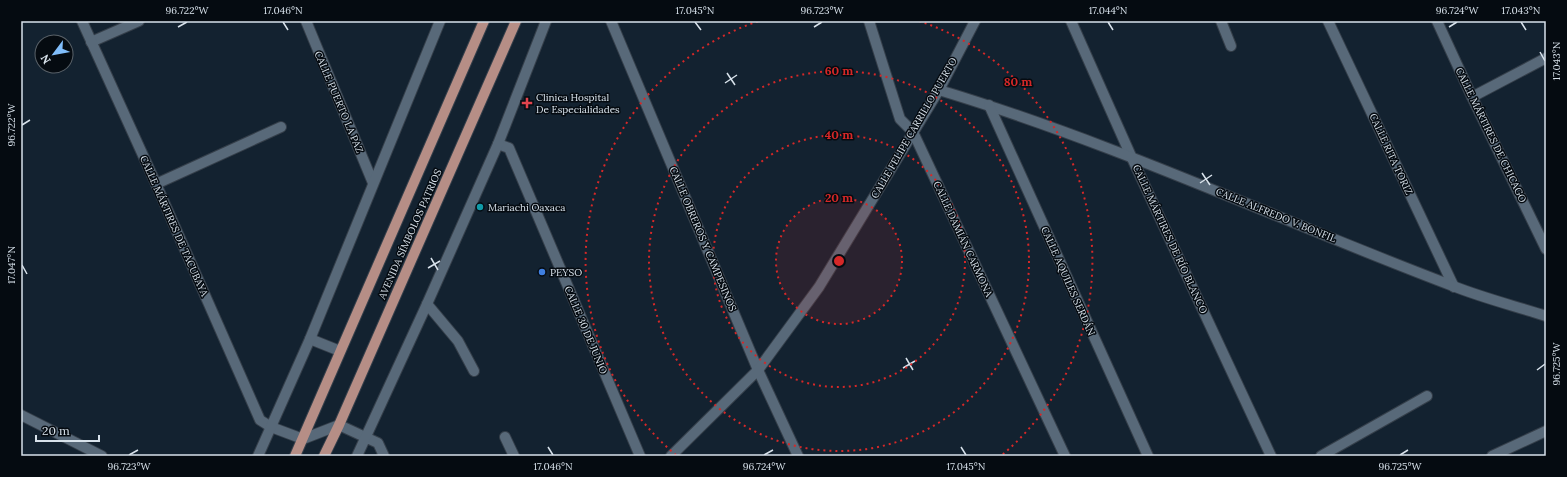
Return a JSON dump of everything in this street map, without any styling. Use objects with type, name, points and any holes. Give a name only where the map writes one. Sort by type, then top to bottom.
[{"type":"main road","name":"AVENIDA SÍMBOLOS PATRIOS","points":[[296,456],[340,351],[484,21]]},
{"type":"main road","name":"AVENIDA SÍMBOLOS PATRIOS","points":[[324,456],[339,425],[516,21]]},
{"type":"street","name":"CALLE MÁRTIRES DE TACUBAYA","points":[[82,21],[260,420],[271,426]]},
{"type":"street","points":[[91,42],[139,21]]},
{"type":"street","name":"CALLE PUERTO LA PAZ","points":[[306,21],[373,183]]},
{"type":"street","points":[[258,456],[310,339],[440,21]]},
{"type":"street","points":[[357,456],[498,144],[546,21]]},
{"type":"street","name":"CALLE OBREROS Y CAMPESINOS","points":[[611,21],[758,370],[798,456]]},
{"type":"street","name":"CALLE DAMIÁN CARMONA","points":[[869,21],[900,119],[913,132],[1065,456]]},
{"type":"street","name":"CALLE FELIPE CARRILLO PUERTO","points":[[671,456],[758,370],[819,287],[939,90],[975,21]]},
{"type":"street","name":"CALLE MÁRTIRES DE RÍO BLANCO","points":[[1071,21],[1131,156],[1271,456]]},
{"type":"street","points":[[1221,21],[1231,46]]},
{"type":"street","name":"CALLE RITA TORIZ","points":[[1328,21],[1454,287]]},
{"type":"street","name":"CALLE MÁRTIRES DE CHICAGO","points":[[1438,21],[1472,96],[1546,249]]},
{"type":"street","points":[[1472,96],[1546,58]]},
{"type":"street","name":"CALLE ALFREDO V. BONFIL","points":[[939,90],[989,105],[1131,156],[1454,287],[1546,316]]},
{"type":"street","name":"CALLE AQUILES SERDÁN","points":[[989,105],[1148,456]]},
{"type":"street","points":[[156,184],[281,127]]},
{"type":"street","name":"CALLE 30 DE JUNIO","points":[[498,144],[509,148],[640,456]]},
{"type":"street","points":[[427,304],[458,341],[474,371]]},
{"type":"street","points":[[310,339],[340,351]]},
{"type":"street","points":[[1321,456],[1427,396]]},
{"type":"street","points":[[21,415],[102,456]]},
{"type":"street","points":[[271,426],[303,439],[339,425],[378,443],[384,456]]},
{"type":"street","points":[[1492,456],[1546,431]]},
{"type":"street","points":[[505,437],[514,456]]},
{"type":"place","name":"Clinica Hospital De Especialidades","points":[[527,103]]},
{"type":"place","name":"Mariachi Oaxaca","points":[[480,207]]},
{"type":"place","name":"PEYSO","points":[[542,272]]}]
